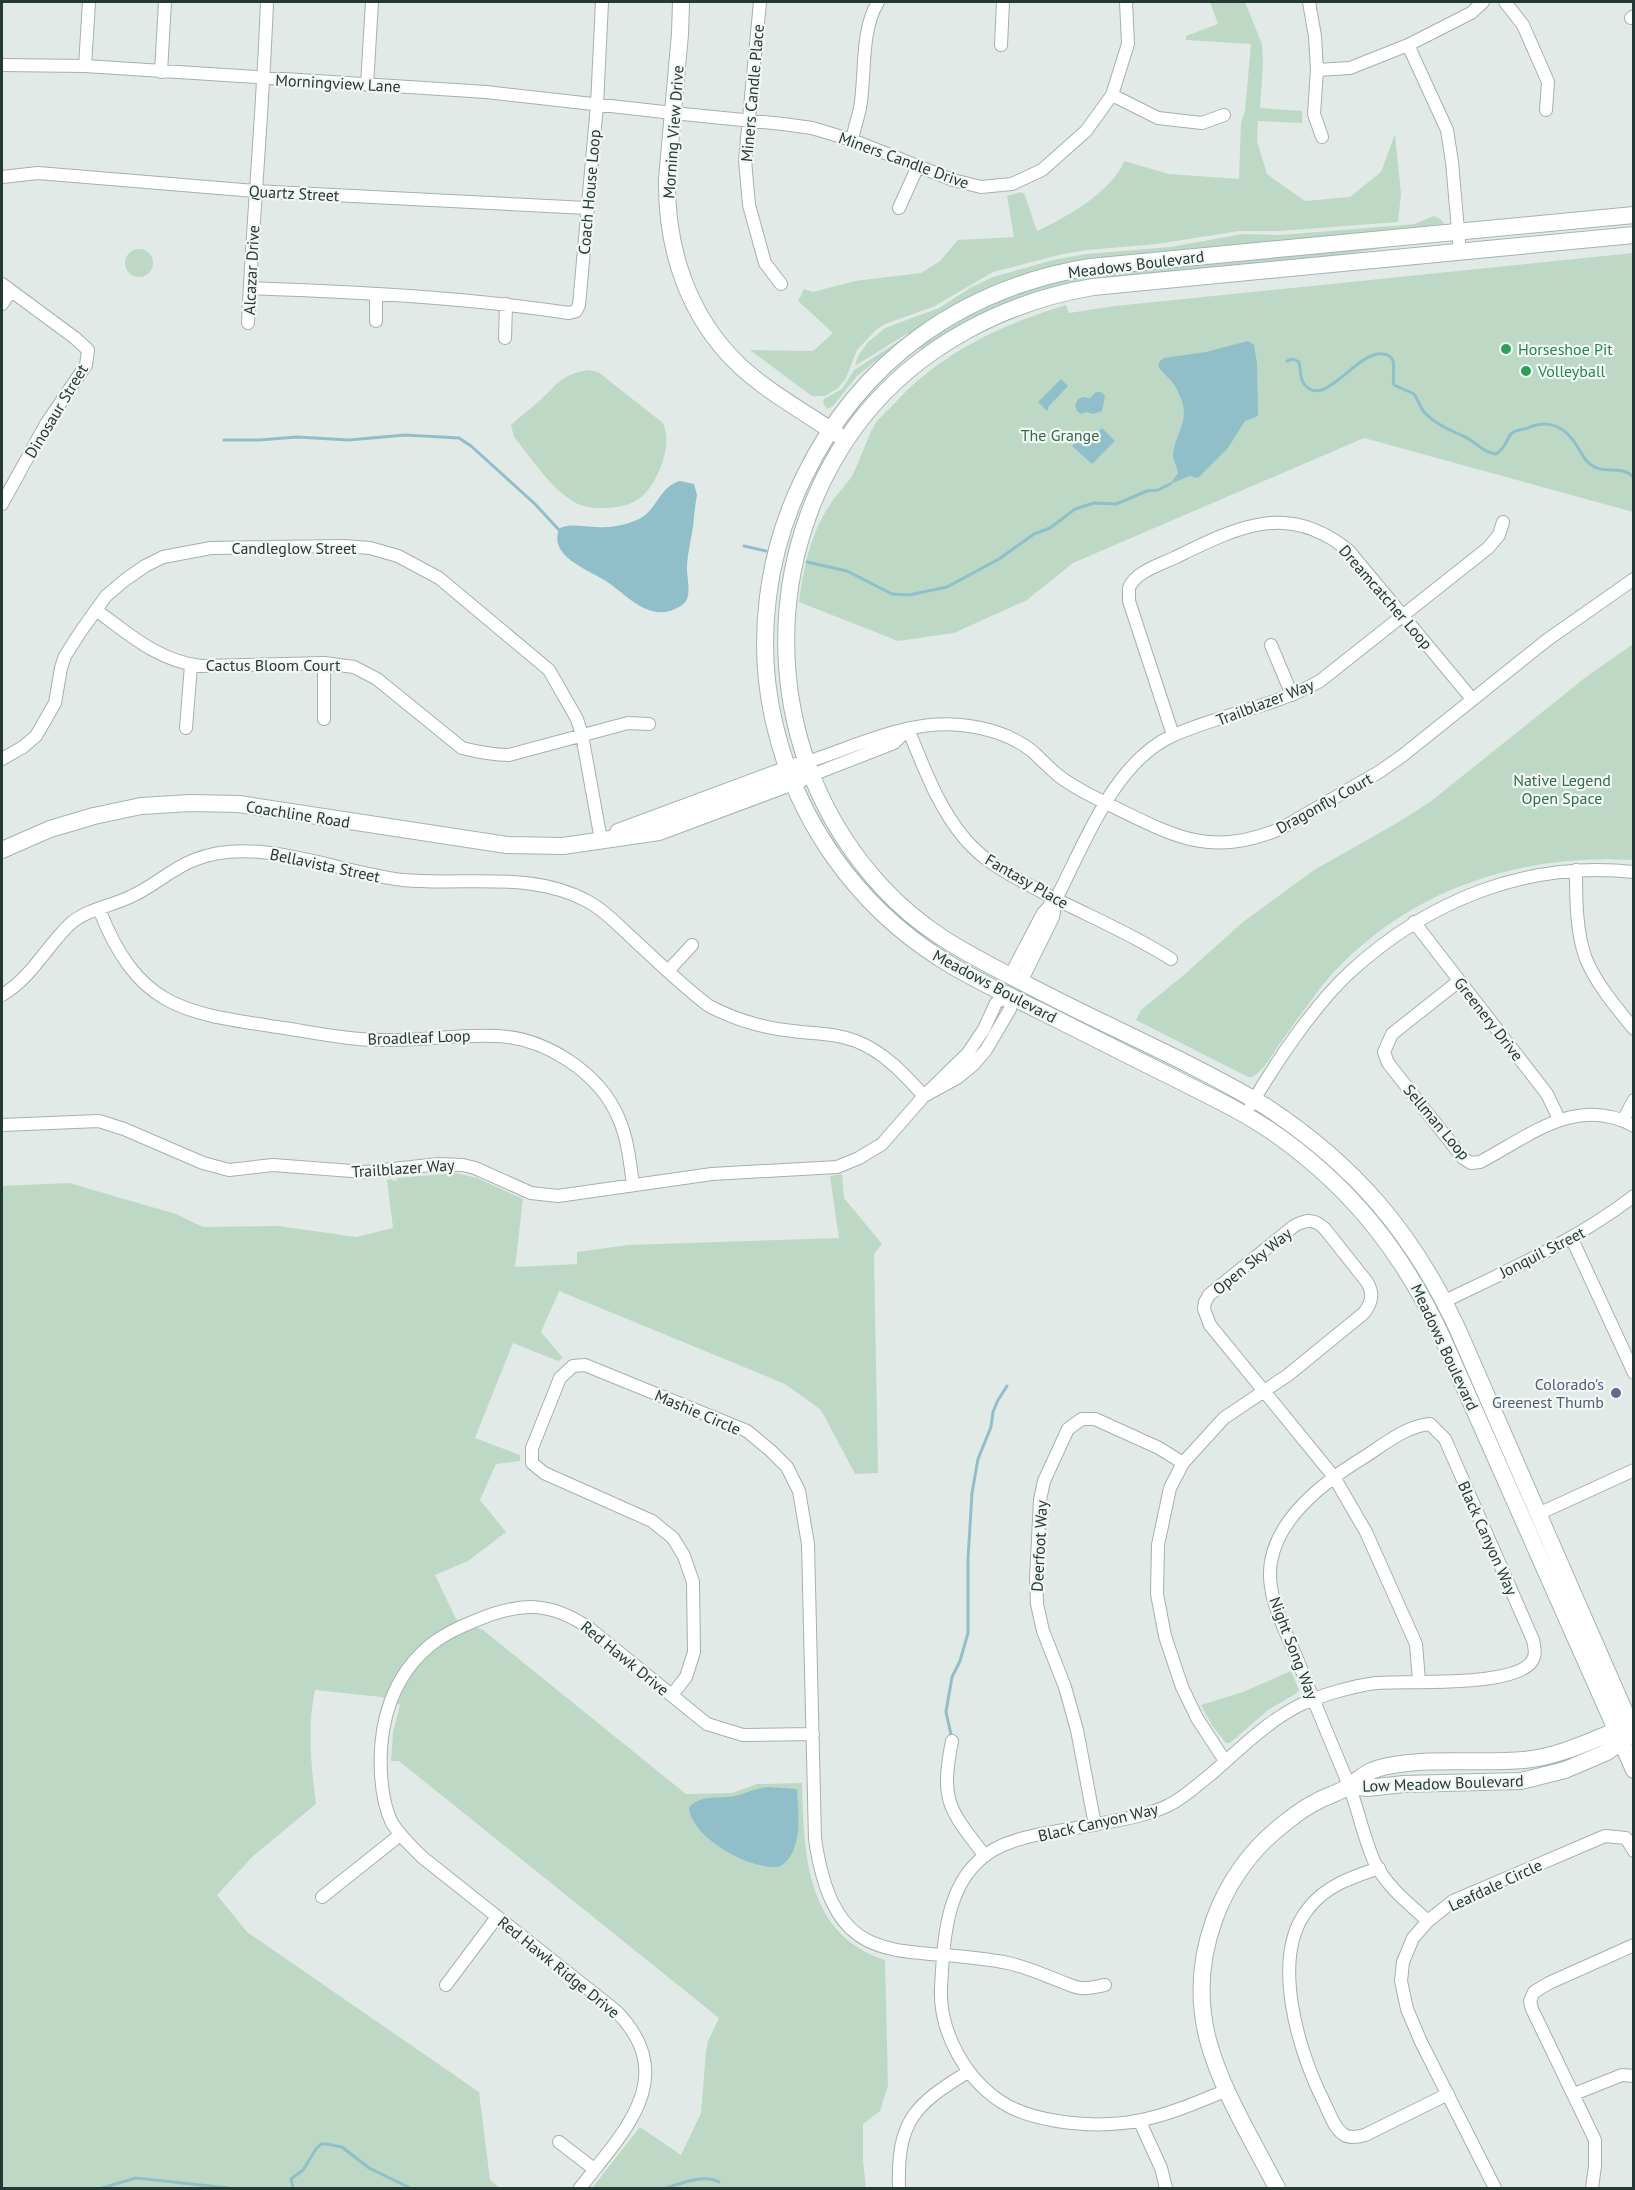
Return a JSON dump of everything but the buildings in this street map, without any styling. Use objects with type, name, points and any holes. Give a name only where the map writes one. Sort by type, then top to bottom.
[{"type":"main road","name":"Morning View Drive","points":[[681,2],[667,179],[669,221],[677,262],[693,303],[714,336],[740,366],[846,440]]},
{"type":"main road","name":"Meadows Boulevard","points":[[1634,215],[1107,265],[1073,270],[995,294],[930,329],[904,350],[848,403],[830,429],[811,462],[788,513],[774,560],[765,633],[766,674],[772,716],[790,775],[805,811],[844,873],[880,911],[942,960],[1009,995],[1250,1107],[1288,1121],[1343,1166],[1404,1234],[1445,1301],[1538,1514],[1627,1734],[1634,1770]]},
{"type":"main road","name":"Meadows Boulevard","points":[[1627,1734],[1429,1309],[1401,1260],[1365,1214],[1314,1163],[1250,1107],[1097,1021],[965,954],[913,918],[881,886],[835,825],[809,768],[798,736],[788,691],[785,642],[789,591],[807,520],[818,493],[846,440],[864,416],[894,384],[942,346],[973,327],[1003,313],[1049,297],[1109,285],[1634,235]]},
{"type":"main road","name":"Coachline Road","points":[[2,850],[50,829],[94,816],[141,806],[190,803],[239,804],[507,845],[553,846],[659,832],[809,768]]},
{"type":"main road","points":[[1009,995],[1021,990],[1079,1018],[1091,1022],[1097,1021]]},
{"type":"main road","points":[[1365,1214],[1380,1222],[1410,1259],[1436,1299],[1445,1301]]},
{"type":"main road","name":"Low Meadow Boulevard","points":[[1277,2188],[1227,2090],[1208,2040],[1202,1997],[1205,1955],[1216,1914],[1235,1876],[1258,1846],[1313,1803],[1349,1786],[1367,1788],[1404,1784],[1521,1781],[1565,1770],[1627,1734]]},
{"type":"street","points":[[85,66],[89,2]]},
{"type":"street","points":[[161,72],[165,2]]},
{"type":"street","name":"Alcazar Drive","points":[[248,323],[267,2]]},
{"type":"street","points":[[367,85],[372,2]]},
{"type":"street","name":"Coach House Loop","points":[[250,288],[376,294],[506,304],[569,313],[576,310],[579,305],[597,105],[602,2]]},
{"type":"street","name":"Miners Candle Place","points":[[760,2],[748,121],[746,160],[749,205],[765,263],[782,284]]},
{"type":"street","points":[[852,140],[860,108],[868,30],[873,9],[878,2]]},
{"type":"street","points":[[1001,45],[1003,2]]},
{"type":"street","name":"Miners Candle Drive","points":[[673,114],[812,128],[852,140],[953,180],[981,187],[1012,184],[1042,171],[1086,131],[1112,95],[1128,44],[1126,2]]},
{"type":"street","points":[[1309,2],[1315,36],[1317,70],[1314,114],[1322,137]]},
{"type":"street","points":[[1317,70],[1350,68],[1408,45],[1471,13],[1483,2]]},
{"type":"street","points":[[1505,2],[1523,25],[1548,82],[1546,110]]},
{"type":"street","points":[[1408,45],[1447,130],[1460,252]]},
{"type":"street","name":"Morningview Lane","points":[[2,65],[85,66],[486,92],[673,114]]},
{"type":"street","points":[[1112,95],[1158,118],[1202,123],[1224,114]]},
{"type":"street","points":[[899,208],[918,166]]},
{"type":"street","name":"Quartz Street","points":[[2,177],[38,173],[255,191],[588,208]]},
{"type":"street","points":[[2,304],[6,288]]},
{"type":"street","name":"Dinosaur Street","points":[[2,504],[46,424],[86,365],[88,350],[6,288]]},
{"type":"street","points":[[376,294],[376,321]]},
{"type":"street","points":[[505,338],[506,304]]},
{"type":"street","name":"Trailblazer Way","points":[[1015,979],[1053,917],[1056,899],[1106,802],[1116,785],[1137,760],[1173,735],[1292,695],[1336,671],[1488,548],[1499,535],[1503,522]]},
{"type":"street","name":"Dreamcatcher Loop","points":[[1173,735],[1129,601],[1129,588],[1141,574],[1234,530],[1260,523],[1307,527],[1338,542],[1358,560],[1472,699]]},
{"type":"street","name":"Candleglow Street","points":[[2,759],[10,756],[36,736],[55,703],[65,656],[106,596],[145,566],[163,557],[194,550],[343,546],[370,548],[398,556],[439,578],[542,664],[558,684],[577,719],[582,735],[601,840]]},
{"type":"street","name":"Dragonfly Court","points":[[809,768],[894,743],[908,729],[954,724],[977,727],[1001,734],[1030,750],[1072,785],[1166,832],[1195,840],[1226,843],[1267,834],[1282,828],[1379,772],[1547,640],[1634,579]]},
{"type":"street","name":"Cactus Bloom Court","points":[[96,610],[168,659],[191,664],[324,663],[354,667],[377,679],[462,748],[492,755],[509,755],[628,723],[649,724]]},
{"type":"street","points":[[1271,645],[1292,695]]},
{"type":"street","points":[[324,663],[324,719]]},
{"type":"street","points":[[186,728],[191,664]]},
{"type":"street","name":"Fantasy Place","points":[[908,729],[939,801],[966,840],[994,865],[1171,959]]},
{"type":"street","name":"Bellavista Street","points":[[2,995],[34,969],[70,924],[88,913],[133,896],[176,868],[196,859],[234,851],[267,853],[400,880],[531,882],[549,886],[589,902],[603,911],[696,996],[728,1016],[750,1024],[829,1033],[858,1042],[894,1065],[924,1096]]},
{"type":"street","points":[[1576,870],[1579,921],[1586,957],[1596,978],[1634,1029]]},
{"type":"street","points":[[1250,1107],[1322,1002],[1348,974],[1380,946],[1414,922],[1440,907],[1489,887],[1524,877],[1576,870],[1634,872]]},
{"type":"street","name":"Broadleaf Loop","points":[[99,909],[122,957],[136,975],[165,1000],[201,1014],[367,1040],[499,1036],[531,1042],[547,1048],[581,1071],[606,1097],[618,1116],[624,1132],[633,1185]]},
{"type":"street","name":"Greenery Drive","points":[[1414,922],[1547,1094],[1559,1119]]},
{"type":"street","points":[[668,971],[692,945]]},
{"type":"street","name":"Sellman Loop","points":[[1460,981],[1392,1034],[1384,1052],[1388,1063],[1463,1158],[1471,1163],[1489,1158],[1559,1119],[1602,1115],[1628,1123]]},
{"type":"street","name":"Trailblazer Way","points":[[2,1125],[99,1121],[118,1126],[203,1163],[229,1170],[273,1165],[365,1172],[453,1164],[475,1168],[531,1193],[544,1195],[574,1195],[735,1172],[837,1167],[859,1158],[882,1144],[924,1096],[968,1053],[981,1035],[996,1003],[1009,995]]},
{"type":"street","points":[[1628,1123],[1634,1100]]},
{"type":"street","name":"Jonquil Street","points":[[1445,1301],[1572,1239],[1634,1196]]},
{"type":"street","name":"Open Sky Way","points":[[1265,1392],[1364,1313],[1372,1299],[1367,1282],[1331,1236],[1319,1223],[1310,1220],[1294,1226],[1209,1295],[1204,1309],[1210,1325],[1334,1477],[1366,1532],[1416,1644],[1419,1681]]},
{"type":"street","points":[[1572,1239],[1634,1373]]},
{"type":"street","points":[[1622,1345],[1634,1338]]},
{"type":"street","name":"Mashie Circle","points":[[672,1695],[686,1677],[693,1652],[693,1582],[684,1556],[673,1538],[652,1521],[544,1473],[532,1463],[532,1448],[560,1378],[573,1366],[585,1365],[747,1431],[787,1467],[799,1491],[808,1544],[815,1839],[827,1892],[836,1912],[848,1927],[874,1945],[895,1951],[1009,1964],[1081,1989],[1105,1985]]},
{"type":"street","points":[[1225,1761],[1197,1718],[1182,1687],[1165,1636],[1157,1594],[1158,1545],[1170,1488],[1183,1463],[1224,1418],[1265,1392]]},
{"type":"street","name":"Deerfoot Way","points":[[1095,1825],[1077,1730],[1065,1688],[1043,1631],[1037,1604],[1040,1500],[1044,1481],[1068,1430],[1082,1419],[1095,1419],[1159,1448],[1183,1463]]},
{"type":"street","name":"Night Song Way","points":[[1428,1921],[1390,1887],[1374,1860],[1349,1786],[1274,1602],[1270,1580],[1271,1561],[1280,1535],[1299,1509],[1334,1477],[1409,1430],[1430,1424]]},
{"type":"street","name":"Black Canyon Way","points":[[1227,2090],[1140,2122],[1087,2126],[1028,2115],[1006,2105],[986,2091],[968,2072],[943,2018],[941,1992],[947,1916],[955,1893],[968,1873],[985,1856],[1003,1845],[1129,1818],[1169,1805],[1191,1791],[1278,1716],[1312,1699],[1374,1683],[1468,1681],[1490,1678],[1524,1669],[1534,1659],[1533,1640],[1445,1439],[1430,1424]]},
{"type":"street","points":[[1538,1514],[1634,1470]]},
{"type":"street","name":"Red Hawk Drive","points":[[400,1835],[391,1821],[382,1792],[380,1744],[391,1698],[410,1667],[434,1643],[460,1627],[504,1610],[518,1607],[544,1607],[573,1617],[707,1724],[731,1732],[754,1735],[813,1734]]},
{"type":"street","points":[[952,1741],[946,1771],[950,1805],[955,1817],[985,1856]]},
{"type":"street","points":[[322,1897],[400,1835]]},
{"type":"street","name":"Red Hawk Ridge Drive","points":[[400,1835],[422,1857],[616,2011],[626,2021],[638,2041],[646,2072],[639,2108],[628,2127],[580,2188]]},
{"type":"street","name":"Leafdale Circle","points":[[1495,2188],[1407,2009],[1401,1981],[1402,1962],[1413,1938],[1428,1921],[1453,1901],[1605,1836],[1626,1838],[1634,1851]]},
{"type":"street","points":[[1379,1868],[1328,1889],[1307,1909],[1295,1932],[1291,1956],[1291,2002],[1299,2042],[1311,2077],[1335,2124],[1342,2134],[1353,2138],[1365,2135],[1448,2094]]},
{"type":"street","points":[[446,1985],[497,1917]]},
{"type":"street","points":[[1592,2188],[1595,2140],[1542,2031],[1530,2001],[1534,1992],[1549,1983],[1634,1945]]},
{"type":"street","points":[[899,2188],[900,2149],[906,2128],[927,2099],[968,2072]]},
{"type":"street","points":[[1574,2094],[1622,2074],[1634,2076]]},
{"type":"street","points":[[1140,2122],[1161,2168],[1166,2188]]},
{"type":"street","points":[[560,2142],[594,2169]]},
{"type":"green space","points":[[1210,2],[1245,2],[1262,44],[1260,108],[1302,111],[1302,123],[1258,121],[1257,141],[1267,174],[1305,201],[1350,197],[1381,172],[1395,134],[1401,194],[1398,222],[1280,231],[1239,231],[1157,244],[1063,254],[993,272],[933,307],[885,324],[876,330],[857,350],[846,378],[838,388],[825,396],[812,396],[750,350],[813,351],[833,333],[798,301],[804,289],[813,292],[855,281],[921,273],[940,261],[958,240],[1014,237],[1007,196],[1024,193],[1037,231],[1061,219],[1099,193],[1118,172],[1124,161],[1169,174],[1239,179],[1241,123],[1245,111],[1251,44],[1186,40],[1186,36],[1218,24]]},
{"type":"green space","points":[[1434,216],[1445,224],[1109,258],[910,335],[908,333],[855,366],[858,356],[868,342],[885,328],[939,308],[970,288],[993,277],[1053,260],[1086,254],[1170,247],[1243,234],[1280,235],[1414,224]]},
{"type":"green space","points":[[1400,245],[1335,256],[1108,279],[923,352],[918,345],[997,298],[1068,276]]},
{"type":"green space","points":[[139,249],[149,253],[153,263],[149,273],[139,277],[129,273],[125,263],[129,253]]},
{"type":"green space","name":"The Grange","points":[[1633,253],[1633,512],[1364,438],[1073,563],[1027,600],[954,633],[898,641],[799,602],[806,563],[818,527],[833,499],[853,474],[877,421],[931,370],[973,343],[1018,322],[1066,305],[1069,313],[1115,306]]},
{"type":"green space","points":[[907,336],[857,376],[833,406],[827,409],[823,403],[824,399],[842,389],[854,370]]},
{"type":"green space","points":[[589,370],[598,372],[663,423],[665,428],[666,449],[653,483],[641,497],[626,505],[591,508],[569,499],[543,474],[514,437],[511,425],[559,382],[571,375]]},
{"type":"green space","name":"Native Legend Open Space","points":[[1633,644],[1633,860],[1589,860],[1545,864],[1503,872],[1462,886],[1422,904],[1386,927],[1352,954],[1321,987],[1268,1061],[1252,1077],[1136,1020],[1141,1010],[1243,922],[1314,870],[1430,802],[1586,677]]},
{"type":"green space","points":[[456,1173],[477,1178],[523,1199],[515,1267],[577,1264],[577,1252],[628,1245],[839,1238],[830,1176],[842,1174],[844,1198],[882,1244],[874,1254],[878,1473],[855,1474],[821,1410],[785,1384],[559,1291],[541,1332],[563,1358],[558,1361],[513,1343],[475,1438],[520,1455],[520,1461],[496,1464],[480,1500],[506,1532],[468,1561],[435,1575],[456,1619],[483,1630],[686,1794],[732,1793],[757,1784],[802,1783],[808,1863],[814,1888],[824,1911],[839,1931],[859,1948],[885,1960],[888,2086],[880,2111],[863,2124],[866,2188],[592,2188],[640,2127],[681,2155],[701,2113],[708,2041],[719,2018],[399,1761],[391,1761],[393,1732],[400,1705],[381,1697],[315,1690],[310,1733],[316,1804],[253,1856],[217,1895],[247,1932],[479,2092],[490,2180],[500,2188],[2,2188],[2,1186],[69,1183],[176,1214],[203,1227],[279,1226],[356,1237],[393,1228],[387,1180]]},
{"type":"green space","points":[[1291,1671],[1299,1690],[1297,1693],[1268,1710],[1230,1743],[1226,1743],[1213,1727],[1201,1705],[1243,1692]]},
{"type":"water","points":[[1248,341],[1254,345],[1257,363],[1258,415],[1245,421],[1228,448],[1198,478],[1190,476],[1170,484],[1178,473],[1173,455],[1184,419],[1184,411],[1176,388],[1158,366],[1160,361],[1164,358],[1206,352]]},
{"type":"water","points":[[1061,379],[1068,386],[1047,411],[1038,402]]},
{"type":"water","points":[[1096,392],[1101,392],[1105,396],[1102,411],[1081,414],[1077,411],[1075,405],[1078,399],[1090,398]]},
{"type":"water","points":[[1102,428],[1115,441],[1092,464],[1072,446],[1082,435],[1089,441]]},
{"type":"water","points":[[680,481],[694,484],[697,495],[688,553],[688,593],[685,602],[679,607],[658,612],[640,606],[606,581],[580,567],[564,554],[559,546],[557,538],[560,528],[574,525],[608,527],[634,521],[645,515],[668,488]]},
{"type":"water","points":[[769,1787],[797,1789],[798,1831],[796,1841],[793,1851],[781,1866],[769,1867],[741,1859],[712,1841],[700,1831],[692,1819],[689,1808],[698,1801],[735,1796]]},
{"type":"waterway","points":[[1287,361],[1293,359],[1299,362],[1304,384],[1312,390],[1321,390],[1363,360],[1373,355],[1386,355],[1393,361],[1394,385],[1414,394],[1424,412],[1435,421],[1468,438],[1486,451],[1496,454],[1503,448],[1510,435],[1516,431],[1537,425],[1551,425],[1568,434],[1591,465],[1596,468],[1624,471],[1634,478]]},
{"type":"waterway","points":[[224,440],[297,437],[349,440],[405,435],[459,438],[471,446],[535,504],[560,531]]},
{"type":"waterway","points":[[807,562],[847,571],[892,594],[909,595],[947,587],[999,559],[1034,534],[1050,528],[1075,509],[1094,503],[1116,504],[1170,484]]},
{"type":"waterway","points":[[744,546],[766,551]]},
{"type":"waterway","points":[[952,1739],[946,1712],[952,1677],[960,1661],[968,1633],[968,1559],[972,1493],[978,1459],[991,1427],[993,1412],[1007,1386]]},
{"type":"waterway","points":[[293,2188],[291,2179],[303,2170],[321,2144],[342,2147],[369,2168],[410,2188]]},
{"type":"waterway","points":[[102,2188],[136,2178],[229,2188]]},
{"type":"waterway","points":[[666,2188],[700,2179],[719,2182]]},
{"type":"place","name":"Horseshoe Pit","points":[[1506,349]]},
{"type":"place","name":"Volleyball","points":[[1526,371]]},
{"type":"place","name":"Colorado's Greenest Thumb","points":[[1616,1393]]}]
